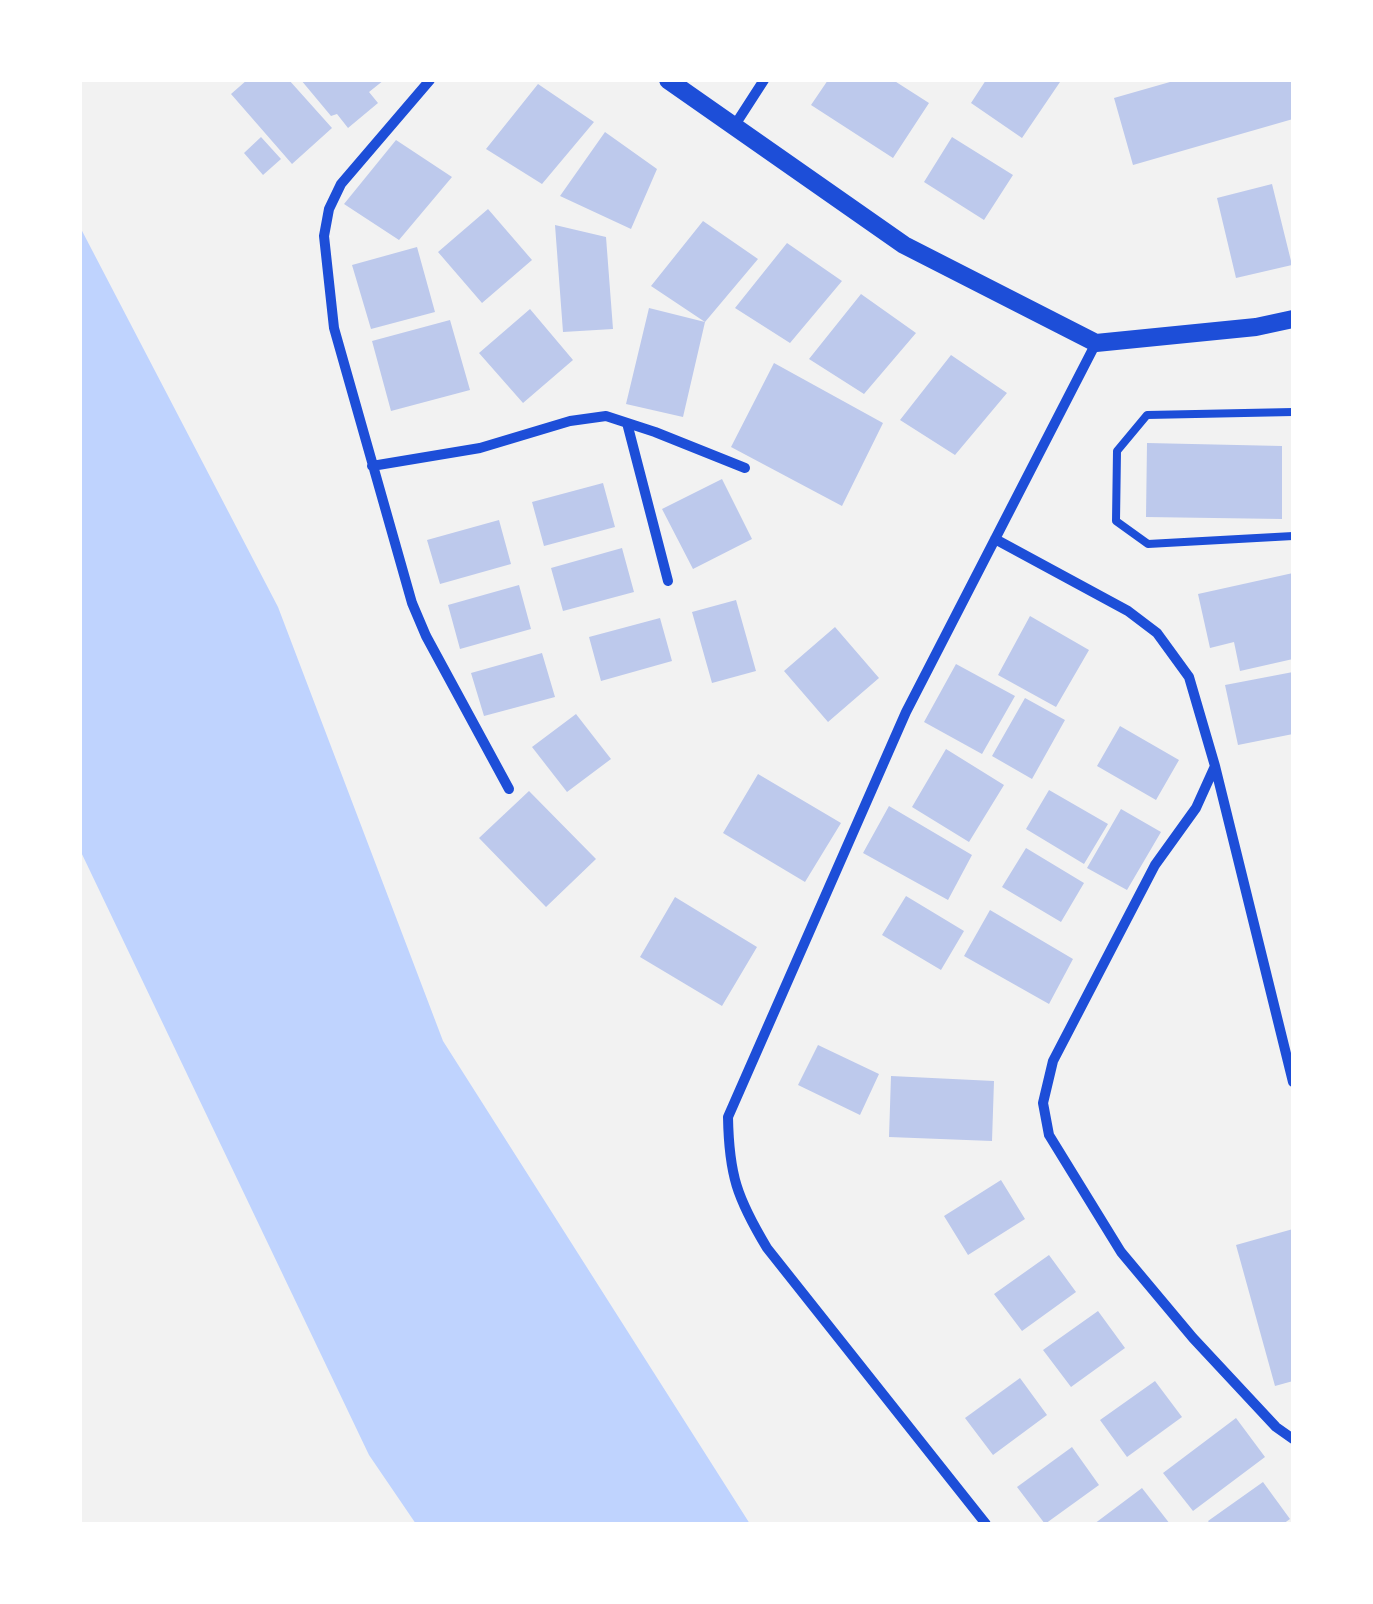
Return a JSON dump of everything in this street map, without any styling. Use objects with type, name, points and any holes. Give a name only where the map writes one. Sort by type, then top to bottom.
[{"type":"street","points":[[430,80],[341,184],[329,209],[324,236],[334,328],[412,603],[509,789]]},
{"type":"street","points":[[668,80],[904,246],[1096,343],[1256,327],[1293,319]]},
{"type":"street","points":[[732,128],[764,80]]},
{"type":"street","points":[[986,1524],[767,1248],[742,1206],[729,1156],[728,1117],[906,712],[1096,343]]},
{"type":"street","points":[[372,466],[480,448],[570,421],[606,416],[745,468]]},
{"type":"street","points":[[627,423],[668,581]]},
{"type":"street","points":[[995,539],[1128,610],[1157,633],[1189,678],[1293,1082]]},
{"type":"street","points":[[1214,766],[1196,808],[1154,865],[1053,1061],[1043,1103],[1049,1135],[1121,1252],[1193,1338],[1276,1427],[1293,1439]]},
{"type":"lane","points":[[1293,412],[1147,415],[1117,451],[1116,521],[1148,544],[1293,536]]},
{"type":"water","points":[[80,227],[278,607],[443,1041],[750,1524],[416,1524],[369,1455],[80,850]]},
{"type":"building","points":[[247,80],[289,80],[332,128],[292,164],[231,94]]},
{"type":"building","points":[[301,80],[384,80],[369,92],[378,103],[348,128],[337,114],[331,116]]},
{"type":"building","points":[[828,80],[893,80],[929,103],[893,158],[811,105]]},
{"type":"building","points":[[986,80],[1060,82],[1022,138],[971,103]]},
{"type":"building","points":[[1177,80],[1293,80],[1293,119],[1133,165],[1114,98]]},
{"type":"building","points":[[538,84],[594,122],[542,184],[486,149]]},
{"type":"building","points":[[605,132],[657,169],[631,229],[560,196]]},
{"type":"building","points":[[261,137],[281,159],[263,175],[244,153]]},
{"type":"building","points":[[952,137],[1013,175],[984,220],[924,182]]},
{"type":"building","points":[[396,140],[452,177],[399,240],[344,204]]},
{"type":"building","points":[[1272,184],[1292,265],[1236,278],[1217,198]]},
{"type":"building","points":[[488,209],[532,260],[482,303],[438,252]]},
{"type":"building","points":[[703,221],[758,259],[705,322],[651,286]]},
{"type":"building","points":[[555,225],[606,237],[613,329],[563,332]]},
{"type":"building","points":[[787,243],[842,281],[790,343],[735,308]]},
{"type":"building","points":[[417,247],[435,312],[371,329],[352,265]]},
{"type":"building","points":[[861,294],[916,333],[864,394],[809,359]]},
{"type":"building","points":[[649,308],[705,322],[683,417],[626,404]]},
{"type":"building","points":[[530,309],[573,360],[523,403],[479,353]]},
{"type":"building","points":[[450,320],[470,390],[391,411],[372,341]]},
{"type":"building","points":[[951,355],[1007,393],[955,455],[900,420]]},
{"type":"building","points":[[774,363],[883,423],[842,506],[731,447]]},
{"type":"building","points":[[1147,443],[1282,446],[1282,519],[1146,517]]},
{"type":"building","points":[[722,479],[752,539],[693,569],[662,509]]},
{"type":"building","points":[[603,483],[615,527],[544,546],[532,502]]},
{"type":"building","points":[[499,520],[511,564],[440,584],[427,540]]},
{"type":"building","points":[[622,548],[634,592],[563,611],[551,568]]},
{"type":"building","points":[[1293,573],[1293,659],[1240,671],[1234,642],[1210,648],[1198,594]]},
{"type":"building","points":[[519,585],[531,629],[460,649],[448,605]]},
{"type":"building","points":[[736,600],[756,671],[712,683],[692,612]]},
{"type":"building","points":[[1030,616],[1089,650],[1056,707],[998,675]]},
{"type":"building","points":[[660,618],[672,661],[601,681],[589,637]]},
{"type":"building","points":[[835,627],[879,678],[828,722],[784,671]]},
{"type":"building","points":[[542,653],[555,697],[484,716],[471,673]]},
{"type":"building","points":[[956,664],[1015,696],[982,754],[924,722]]},
{"type":"building","points":[[1293,672],[1293,734],[1238,745],[1225,685]]},
{"type":"building","points":[[1025,698],[1065,720],[1032,779],[992,756]]},
{"type":"building","points":[[576,714],[611,759],[567,792],[532,747]]},
{"type":"building","points":[[1120,726],[1179,760],[1156,800],[1097,766]]},
{"type":"building","points":[[946,749],[1004,785],[969,842],[912,807]]},
{"type":"building","points":[[758,774],[841,823],[805,882],[723,833]]},
{"type":"building","points":[[1049,790],[1108,824],[1084,864],[1026,829]]},
{"type":"building","points":[[529,791],[596,859],[546,907],[479,838]]},
{"type":"building","points":[[889,806],[972,855],[948,900],[863,853]]},
{"type":"building","points":[[1121,809],[1161,832],[1127,890],[1087,868]]},
{"type":"building","points":[[1026,848],[1084,883],[1061,922],[1002,887]]},
{"type":"building","points":[[906,896],[964,931],[941,970],[882,935]]},
{"type":"building","points":[[675,897],[757,947],[722,1006],[640,957]]},
{"type":"building","points":[[990,910],[1073,959],[1049,1004],[964,956]]},
{"type":"building","points":[[818,1045],[879,1074],[860,1115],[798,1085]]},
{"type":"building","points":[[891,1076],[994,1081],[992,1141],[889,1137]]},
{"type":"building","points":[[1001,1180],[1025,1219],[968,1255],[944,1216]]},
{"type":"building","points":[[1293,1229],[1293,1381],[1275,1386],[1236,1245]]},
{"type":"building","points":[[1049,1255],[1076,1292],[1022,1331],[994,1294]]},
{"type":"building","points":[[1098,1311],[1125,1348],[1071,1387],[1043,1350]]},
{"type":"building","points":[[1020,1378],[1047,1415],[993,1455],[965,1418]]},
{"type":"building","points":[[1155,1381],[1182,1417],[1127,1457],[1100,1420]]},
{"type":"building","points":[[1236,1418],[1265,1457],[1193,1511],[1163,1473]]},
{"type":"building","points":[[1072,1447],[1099,1485],[1045,1524],[1017,1487]]},
{"type":"building","points":[[1263,1482],[1290,1519],[1283,1524],[1210,1524],[1208,1521]]},
{"type":"building","points":[[1142,1488],[1170,1524],[1094,1524]]}]
